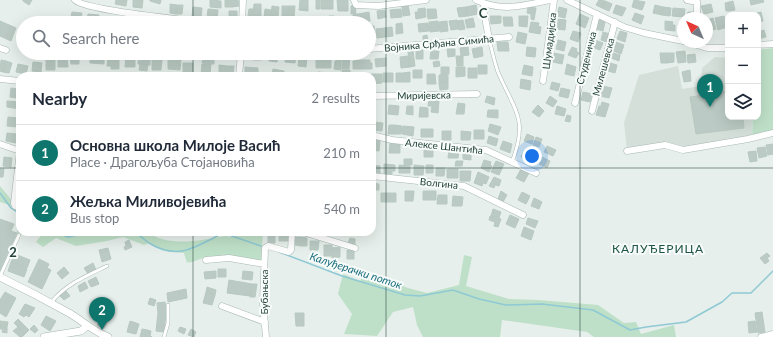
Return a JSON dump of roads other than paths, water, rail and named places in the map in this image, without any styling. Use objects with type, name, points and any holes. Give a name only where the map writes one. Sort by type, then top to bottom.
[{"type":"street","points":[[75,0],[81,4],[116,11],[155,16]]},
{"type":"street","points":[[242,16],[243,0]]},
{"type":"street","points":[[354,0],[356,5],[378,6],[426,0]]},
{"type":"street","points":[[476,0],[497,7],[531,4],[550,0]]},
{"type":"street","name":"Шумадијска","points":[[543,81],[554,0]]},
{"type":"street","points":[[567,0],[615,22],[644,33],[677,40]]},
{"type":"street","points":[[687,0],[697,2],[697,12]]},
{"type":"street","points":[[485,2],[484,12],[489,39]]},
{"type":"street","name":"Студеничка","points":[[575,103],[597,14]]},
{"type":"street","name":"Милешевска","points":[[592,111],[615,22]]},
{"type":"street","name":"Војника Срђана Симића","points":[[376,47],[509,37]]},
{"type":"street","points":[[761,45],[773,44]]},
{"type":"street","points":[[713,48],[725,48]]},
{"type":"street","points":[[239,72],[240,60]]},
{"type":"street","points":[[0,79],[16,81]]},
{"type":"street","name":"Миријевска","points":[[376,96],[477,94]]},
{"type":"street","points":[[627,151],[665,145],[683,150],[748,140],[773,133]]},
{"type":"street","name":"Алексе Шантића","points":[[376,136],[392,140],[478,149],[491,152],[536,173]]},
{"type":"street","points":[[0,144],[16,150]]},
{"type":"street","name":"Волгина","points":[[376,176],[464,186],[523,215]]},
{"type":"street","points":[[16,186],[14,203],[16,206]]},
{"type":"street","name":"Бубањска","points":[[266,337],[263,303],[265,248],[266,246],[289,252],[291,250],[292,236]]},
{"type":"street","points":[[316,236],[355,248]]},
{"type":"street","points":[[206,260],[229,258],[264,264]]},
{"type":"street","points":[[0,277],[73,315],[87,326],[108,337]]},
{"type":"street","points":[[222,306],[265,322]]},
{"type":"street","points":[[44,337],[81,331],[87,326]]},
{"type":"street","points":[[761,337],[773,334]]},
{"type":"lane","points":[[489,39],[498,71],[519,120],[519,143],[512,162]]},
{"type":"lane","points":[[0,277],[19,236]]},
{"type":"lane","points":[[50,303],[72,285],[107,266]]},
{"type":"lane","points":[[164,337],[168,323],[168,305]]},
{"type":"waterway","name":"Калуђерачки поток","points":[[0,193],[11,208],[16,211]]},
{"type":"waterway","name":"Калуђерачки поток","points":[[66,236],[73,236]]},
{"type":"waterway","name":"Калуђерачки поток","points":[[140,236],[149,243],[169,251],[187,250],[217,236]]},
{"type":"waterway","name":"Калуђерачки поток","points":[[232,236],[261,246]]},
{"type":"waterway","name":"Калуђерачки поток","points":[[279,252],[342,276],[405,295],[420,296],[453,290],[479,299],[506,305],[542,304],[593,310],[630,330],[686,322],[722,302],[732,293],[751,293],[773,271]]},
{"type":"place","name":"Основна школа Милоје Васић","points":[[710,107]]},
{"type":"place","name":"Жељка Миливојевића","points":[[102,330]]},
{"type":"district","name":"КАЛУЂЕРИЦА","points":[[658,248]]}]
